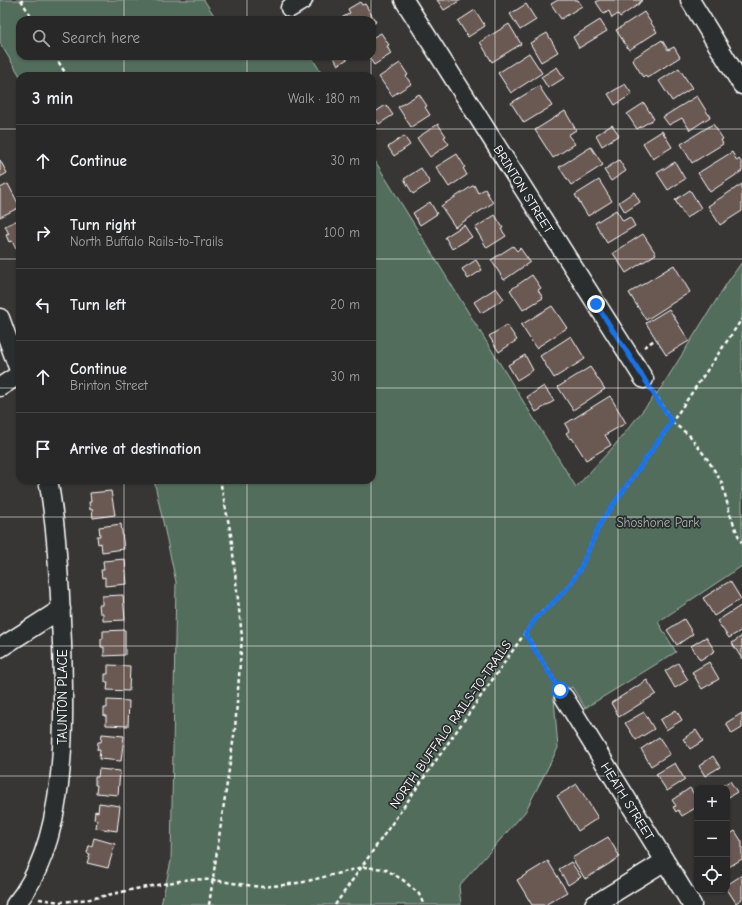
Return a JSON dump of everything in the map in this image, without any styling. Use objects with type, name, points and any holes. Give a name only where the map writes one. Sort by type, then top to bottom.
[{"type":"street","name":"BRINTON STREET","points":[[404,0],[644,379]]},
{"type":"street","points":[[690,0],[742,85]]},
{"type":"street","points":[[0,318],[16,363]]},
{"type":"street","points":[[0,387],[16,377]]},
{"type":"street","name":"TAUNTON PLACE","points":[[14,905],[37,871],[44,852],[54,814],[61,763],[64,712],[61,609],[54,520],[49,484]]},
{"type":"street","points":[[0,648],[61,609]]},
{"type":"street","name":"HEATH STREET","points":[[564,697],[692,905]]},
{"type":"street","points":[[594,905],[665,861]]},
{"type":"path","points":[[21,0],[31,16]]},
{"type":"path","points":[[57,60],[65,72]]},
{"type":"path","name":"NORTH BUFFALO RAILS-TO-TRAILS","points":[[335,905],[537,617],[569,586],[580,569],[601,522],[672,422],[742,319]]},
{"type":"path","points":[[640,349],[656,339]]},
{"type":"path","points":[[644,379],[672,422],[690,436],[708,460],[722,483],[730,514],[742,543]]},
{"type":"path","points":[[209,905],[235,730],[242,637],[231,535],[221,484]]},
{"type":"path","points":[[525,634],[564,697]]},
{"type":"path","points":[[35,898],[61,902],[90,899],[190,879],[213,880],[260,887],[304,882],[363,866],[385,869],[403,880],[419,894],[424,905]]},
{"type":"green space","points":[[0,0],[204,0],[214,16],[16,16],[16,60],[313,60],[321,72],[18,72],[0,43]]},
{"type":"green space","name":"Shoshone Park","points":[[376,162],[576,487],[614,446],[661,388],[727,283],[742,262],[742,566],[658,622],[676,652],[585,708],[572,687],[554,698],[558,748],[525,812],[459,886],[461,905],[161,905],[171,861],[176,582],[155,484],[376,484]]},
{"type":"building","points":[[437,0],[461,0],[444,10]]},
{"type":"building","points":[[558,0],[578,0],[582,6],[561,19],[551,4]]},
{"type":"building","points":[[599,0],[643,0],[620,17],[618,14],[612,18],[609,11],[604,14],[596,2]]},
{"type":"building","points":[[360,2],[362,5],[365,4],[372,16],[345,16],[350,13],[348,9]]},
{"type":"building","points":[[526,4],[536,20],[520,30],[510,14]]},
{"type":"building","points":[[475,10],[485,26],[468,37],[458,21]]},
{"type":"building","points":[[644,12],[657,32],[629,50],[616,30]]},
{"type":"building","points":[[600,20],[607,31],[579,48],[573,37]]},
{"type":"building","points":[[509,24],[521,44],[492,62],[480,42]]},
{"type":"building","points":[[381,33],[389,45],[387,46],[391,54],[374,65],[371,60],[376,60],[376,36]]},
{"type":"building","points":[[547,33],[558,52],[541,62],[530,43]]},
{"type":"building","points":[[662,40],[668,50],[674,47],[680,57],[647,78],[645,75],[643,77],[632,59]]},
{"type":"building","points":[[529,53],[542,73],[511,93],[498,73]]},
{"type":"building","points":[[335,60],[346,60],[338,65]]},
{"type":"building","points":[[400,63],[408,75],[406,76],[411,84],[392,96],[379,77]]},
{"type":"building","points":[[557,67],[564,78],[548,88],[541,77]]},
{"type":"building","points":[[679,68],[692,88],[672,101],[659,81]]},
{"type":"building","points":[[625,84],[632,94],[615,105],[608,94]]},
{"type":"building","points":[[539,86],[552,106],[524,123],[511,103]]},
{"type":"building","points":[[419,94],[427,106],[425,107],[430,115],[411,127],[398,107]]},
{"type":"building","points":[[697,96],[710,117],[690,130],[682,118],[669,125],[663,117]]},
{"type":"building","points":[[644,103],[654,119],[637,129],[627,114]]},
{"type":"building","points":[[386,105],[393,115],[379,124],[376,120],[376,111]]},
{"type":"building","points":[[565,111],[576,130],[568,135],[575,144],[553,158],[535,130]]},
{"type":"building","points":[[438,124],[446,136],[444,137],[449,144],[430,157],[417,138]]},
{"type":"building","points":[[713,124],[723,139],[721,140],[723,144],[692,163],[681,144]]},
{"type":"building","points":[[612,125],[619,135],[602,146],[596,135]]},
{"type":"building","points":[[662,131],[672,147],[653,159],[643,143]]},
{"type":"building","points":[[404,136],[410,145],[394,156],[388,147]]},
{"type":"building","points":[[591,147],[603,165],[571,185],[559,167]]},
{"type":"building","points":[[732,152],[737,161],[739,159],[742,163],[742,171],[710,192],[698,173]]},
{"type":"building","points":[[457,154],[465,167],[463,168],[467,175],[449,187],[436,167]]},
{"type":"building","points":[[0,160],[7,173],[0,177]]},
{"type":"building","points":[[619,160],[626,171],[611,181],[604,170]]},
{"type":"building","points":[[675,162],[685,179],[668,190],[657,173]]},
{"type":"building","points":[[421,168],[430,183],[413,194],[404,179]]},
{"type":"building","points":[[599,180],[612,201],[588,216],[575,195]]},
{"type":"building","points":[[8,184],[16,199],[16,209],[0,217],[0,188]]},
{"type":"building","points":[[742,184],[742,211],[720,225],[708,206]]},
{"type":"building","points":[[474,185],[478,193],[485,189],[493,203],[455,227],[441,206]]},
{"type":"building","points":[[690,190],[701,208],[686,218],[675,200]]},
{"type":"building","points":[[634,192],[640,202],[625,212],[619,202]]},
{"type":"building","points":[[430,202],[437,214],[420,225],[413,213]]},
{"type":"building","points":[[616,210],[623,221],[630,217],[635,226],[607,243],[595,223]]},
{"type":"building","points":[[495,215],[506,236],[487,248],[475,228]]},
{"type":"building","points":[[16,221],[16,249],[12,241],[9,242],[6,235],[9,234],[5,226]]},
{"type":"building","points":[[464,225],[472,237],[452,249],[445,237]]},
{"type":"building","points":[[643,234],[656,254],[626,273],[613,253]]},
{"type":"building","points":[[513,246],[517,251],[520,248],[530,262],[504,280],[491,260]]},
{"type":"building","points":[[476,260],[482,270],[468,279],[462,269]]},
{"type":"building","points":[[674,265],[690,292],[646,320],[629,293]]},
{"type":"building","points":[[532,275],[541,288],[538,290],[543,298],[523,310],[510,290]]},
{"type":"building","points":[[496,288],[504,299],[481,313],[474,302]]},
{"type":"building","points":[[552,306],[567,328],[536,348],[521,325]]},
{"type":"building","points":[[669,309],[689,341],[666,355],[646,323]]},
{"type":"building","points":[[507,325],[517,340],[499,352],[489,336]]},
{"type":"building","points":[[571,336],[585,359],[554,378],[540,356]]},
{"type":"building","points":[[525,355],[533,370],[517,380],[508,365]]},
{"type":"building","points":[[590,367],[605,389],[573,410],[558,387]]},
{"type":"building","points":[[544,386],[554,401],[536,412],[527,397]]},
{"type":"building","points":[[610,396],[626,423],[605,435],[611,445],[586,460],[572,438],[570,439],[566,433],[569,431],[565,424]]},
{"type":"building","points":[[111,491],[115,515],[93,518],[92,509],[90,510],[89,502],[91,502],[90,493]]},
{"type":"building","points":[[121,524],[124,549],[102,552],[101,543],[98,544],[97,536],[100,536],[99,527]]},
{"type":"building","points":[[125,559],[127,584],[105,586],[105,577],[102,578],[101,570],[104,570],[103,561]]},
{"type":"building","points":[[730,581],[741,599],[714,616],[703,598]]},
{"type":"building","points":[[123,595],[125,620],[103,621],[103,613],[100,613],[99,605],[102,605],[102,596]]},
{"type":"building","points":[[742,605],[742,630],[729,638],[717,621]]},
{"type":"building","points":[[684,619],[693,634],[677,645],[667,630]]},
{"type":"building","points":[[125,630],[125,655],[104,656],[104,647],[101,647],[103,631]]},
{"type":"building","points":[[742,636],[742,659],[732,643]]},
{"type":"building","points":[[706,637],[715,651],[700,660],[691,646]]},
{"type":"building","points":[[709,662],[719,679],[702,689],[692,672]]},
{"type":"building","points":[[678,663],[688,680],[675,688],[665,671]]},
{"type":"building","points":[[108,665],[130,666],[129,691],[107,690],[108,682],[105,682],[105,674],[108,674]]},
{"type":"building","points":[[647,680],[656,694],[619,717],[611,703]]},
{"type":"building","points":[[107,700],[129,701],[128,726],[106,725],[104,708],[107,708]]},
{"type":"building","points":[[676,710],[682,720],[666,730],[660,720]]},
{"type":"building","points":[[644,712],[654,729],[636,740],[625,723]]},
{"type":"building","points":[[742,713],[742,728],[732,734],[726,723]]},
{"type":"building","points":[[696,730],[703,741],[690,749],[683,739]]},
{"type":"building","points":[[102,734],[124,736],[121,761],[99,759],[100,750],[97,750],[98,742],[101,742]]},
{"type":"building","points":[[659,737],[670,754],[651,766],[641,749]]},
{"type":"building","points":[[713,756],[720,767],[705,776],[699,766]]},
{"type":"building","points":[[675,763],[685,780],[667,791],[656,774]]},
{"type":"building","points":[[99,769],[120,771],[118,795],[96,793],[97,785],[95,785],[95,777],[98,777]]},
{"type":"building","points":[[730,781],[737,792],[730,796],[730,785],[723,785]]},
{"type":"building","points":[[577,784],[598,818],[578,831],[557,796]]},
{"type":"building","points":[[690,788],[694,794],[694,809],[682,816],[678,810],[676,812],[673,807],[676,806],[672,800]]},
{"type":"building","points":[[99,803],[120,806],[117,831],[96,828],[97,820],[94,819],[95,811],[98,812]]},
{"type":"building","points":[[735,831],[742,842],[742,859],[730,866],[730,857],[730,834]]},
{"type":"building","points":[[608,837],[620,857],[585,879],[572,858]]},
{"type":"building","points":[[94,838],[115,844],[108,868],[87,863],[90,854],[87,853],[89,845],[92,846]]},
{"type":"building","points":[[548,861],[567,892],[545,905],[532,905],[517,880]]},
{"type":"building","points":[[571,862],[581,877],[568,885],[559,869]]},
{"type":"building","points":[[742,875],[742,899],[736,903],[730,893],[730,883]]},
{"type":"route","points":[[560,690],[525,634],[537,617],[569,586],[580,569],[601,522],[672,422],[596,304]]}]
